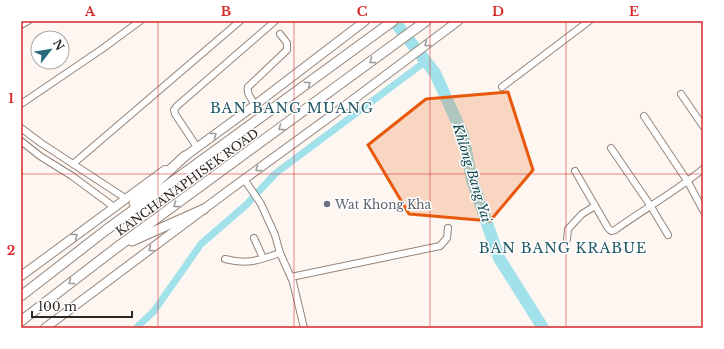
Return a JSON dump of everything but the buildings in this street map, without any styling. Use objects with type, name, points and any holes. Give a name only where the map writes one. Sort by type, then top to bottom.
[{"type":"highway","name":"KANCHANAPHISEK ROAD","points":[[21,296],[106,230],[393,21]]},
{"type":"highway","name":"KANCHANAPHISEK ROAD","points":[[21,321],[116,248],[426,21]]},
{"type":"highway","points":[[106,230],[185,156]]},
{"type":"highway","points":[[116,248],[204,209]]},
{"type":"main road","points":[[21,276],[125,198],[185,156],[365,21]]},
{"type":"main road","points":[[46,328],[458,21]]},
{"type":"street","points":[[21,25],[28,21]]},
{"type":"street","points":[[21,104],[102,49],[140,21]]},
{"type":"street","points":[[73,164],[240,21]]},
{"type":"street","points":[[197,147],[175,114],[174,110],[275,21]]},
{"type":"street","points":[[502,87],[589,21]]},
{"type":"street","points":[[255,104],[247,91],[248,88],[287,50],[287,43],[280,34]]},
{"type":"street","points":[[681,94],[703,126]]},
{"type":"street","points":[[644,116],[688,182],[703,210]]},
{"type":"street","points":[[21,128],[125,198]]},
{"type":"street","points":[[21,141],[40,156],[72,176],[114,207]]},
{"type":"street","points":[[611,148],[650,205],[668,235]]},
{"type":"street","points":[[574,171],[608,228],[615,230],[650,205],[688,182],[703,170]]},
{"type":"street","points":[[244,179],[261,204],[275,235],[280,253],[291,277],[304,328]]},
{"type":"street","points":[[567,239],[568,229],[582,214],[595,206]]},
{"type":"street","points":[[291,277],[440,246],[447,238],[448,228]]},
{"type":"street","points":[[254,238],[263,258]]},
{"type":"street","points":[[225,259],[238,263],[248,262],[280,253]]},
{"type":"highlighted area","points":[[508,92],[533,170],[490,221],[409,214],[368,145],[426,99]]},
{"type":"waterway","name":"Khlong Bang Yai","points":[[394,21],[435,73],[463,135],[472,180],[499,258],[543,328]]},
{"type":"waterway","points":[[136,328],[154,311],[201,244],[246,205],[276,173],[426,61]]},
{"type":"place","name":"Wat Khong Kha","points":[[327,204]]},
{"type":"district","name":"BAN BANG MUANG","points":[[292,108]]},
{"type":"district","name":"BAN BANG KRABUE","points":[[563,248]]}]
